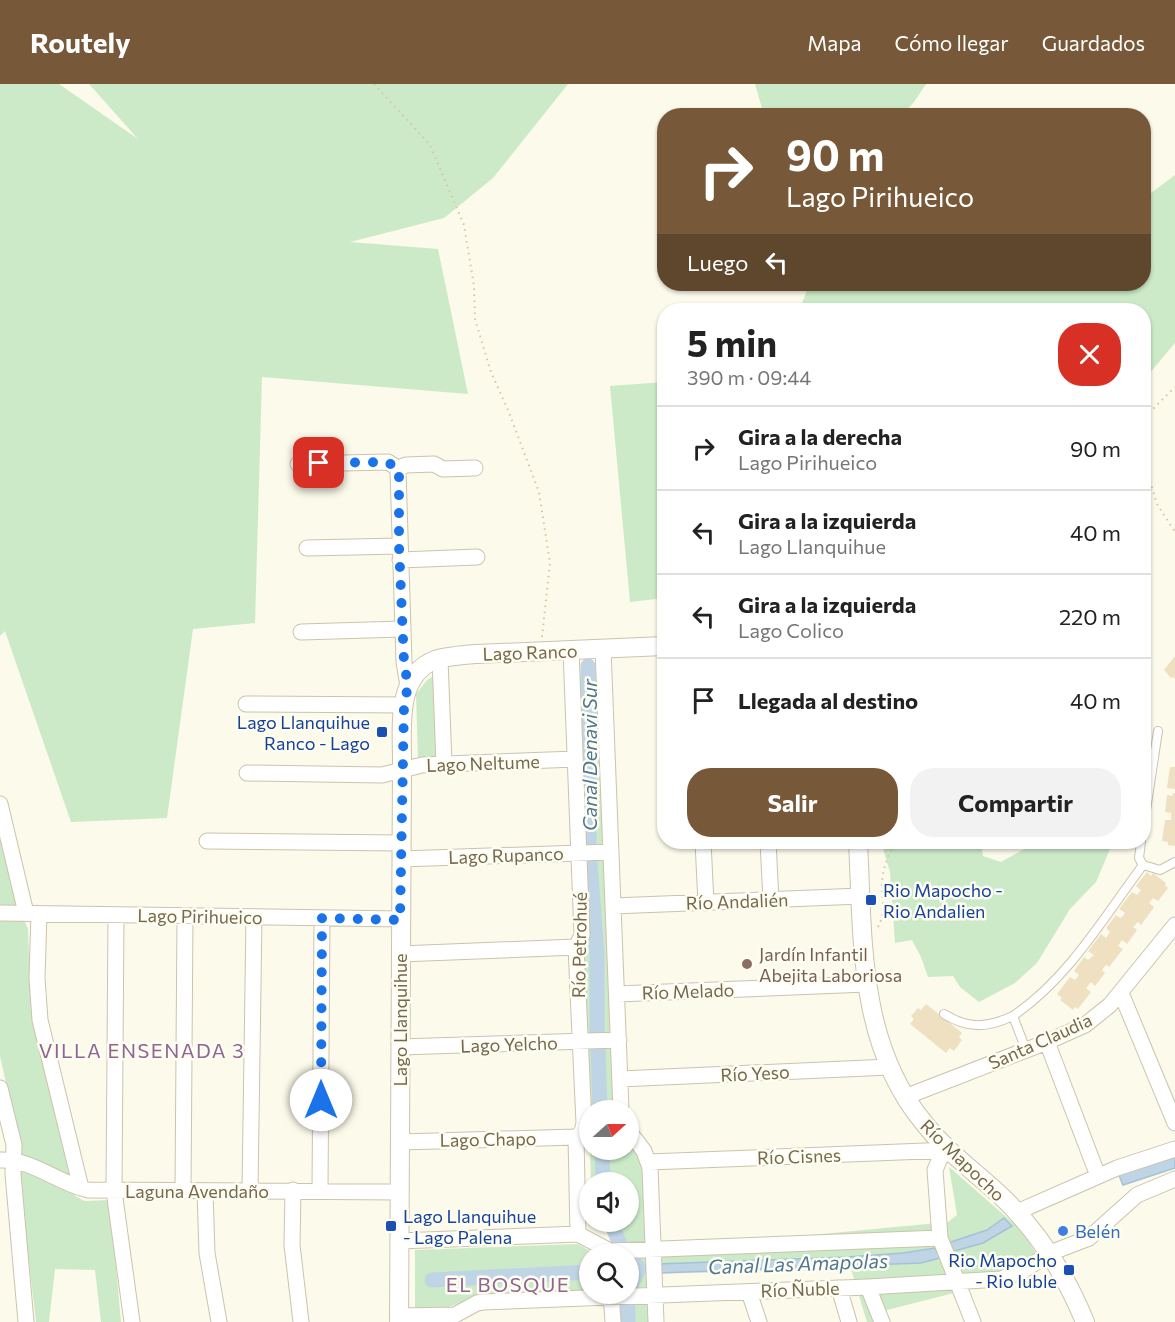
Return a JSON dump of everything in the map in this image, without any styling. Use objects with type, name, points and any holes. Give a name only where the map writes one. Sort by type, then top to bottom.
[{"type":"street","points":[[298,464],[387,462],[399,469],[406,465],[434,464],[443,469],[475,468]]},
{"type":"street","name":"Lago Llanquihue","points":[[399,469],[402,629],[408,686],[404,705],[402,770],[399,1319]]},
{"type":"street","points":[[307,548],[477,557]]},
{"type":"street","points":[[301,632],[402,629]]},
{"type":"street","name":"Lago Ranco","points":[[408,686],[420,670],[440,659],[477,654],[657,646]]},
{"type":"street","name":"Río Petrohué","points":[[603,649],[621,1100]]},
{"type":"street","name":"Río Petrohué","points":[[572,650],[582,935],[576,947],[584,1123],[582,1132],[576,1137],[578,1234]]},
{"type":"street","points":[[440,659],[444,764]]},
{"type":"street","points":[[246,704],[404,705]]},
{"type":"street","name":"Lago Neltume","points":[[247,773],[382,775],[415,766],[575,759]]},
{"type":"street","points":[[0,804],[32,914],[40,1020],[81,1188]]},
{"type":"street","name":"Lago Rupanco","points":[[207,841],[401,851],[611,852]]},
{"type":"street","points":[[703,849],[706,903]]},
{"type":"street","points":[[768,849],[771,900]]},
{"type":"street","name":"Río Mapocho","points":[[858,849],[867,984],[874,1027],[889,1067],[905,1097],[925,1125],[1017,1212],[1050,1253],[1061,1270],[1085,1322]]},
{"type":"street","name":"Río Andalién","points":[[613,906],[861,896]]},
{"type":"street","name":"Lago Pirihueico","points":[[0,913],[400,920]]},
{"type":"street","points":[[116,915],[114,1191],[132,1322]]},
{"type":"street","points":[[183,1191],[185,916]]},
{"type":"street","points":[[250,1190],[254,917]]},
{"type":"street","points":[[320,1190],[322,918]]},
{"type":"street","name":"Santa Claudia","points":[[905,1097],[1047,1042],[1098,1016],[1121,993],[1175,924]]},
{"type":"street","points":[[400,954],[576,947]]},
{"type":"street","name":"Río Melado","points":[[617,994],[867,984]]},
{"type":"street","points":[[1121,993],[1175,1123]]},
{"type":"street","name":"Lago Yelcho","points":[[400,1047],[619,1040]]},
{"type":"street","points":[[1047,1042],[1098,1176]]},
{"type":"street","name":"Río Yeso","points":[[620,1079],[889,1067]]},
{"type":"street","points":[[0,1088],[14,1145],[7,1160],[13,1174],[27,1322]]},
{"type":"street","name":"Lago Chapo","points":[[400,1142],[576,1137]]},
{"type":"street","points":[[639,1144],[649,1162],[656,1322]]},
{"type":"street","points":[[1017,1212],[1098,1176],[1175,1149]]},
{"type":"street","points":[[950,1150],[940,1158],[935,1170],[940,1238],[973,1322]]},
{"type":"street","name":"Río Cisnes","points":[[649,1162],[950,1150]]},
{"type":"street","name":"Laguna Avendaño","points":[[7,1160],[28,1164],[81,1188],[114,1191],[400,1192]]},
{"type":"street","name":"Río Ñuble","points":[[639,1295],[994,1281],[1009,1277],[1050,1253],[1089,1238],[1137,1195],[1175,1179]]},
{"type":"street","points":[[293,1190],[292,1245],[301,1322]]},
{"type":"street","points":[[205,1191],[206,1236],[219,1322]]},
{"type":"street","points":[[399,1241],[578,1234],[596,1244]]},
{"type":"street","points":[[639,1251],[940,1238]]},
{"type":"street","points":[[868,1287],[882,1322]]},
{"type":"street","points":[[839,1288],[849,1322]]},
{"type":"street","points":[[749,1292],[759,1322]]},
{"type":"street","name":"Río Ñuble","points":[[399,1319],[455,1315],[483,1302],[579,1297]]},
{"type":"street","points":[[612,1304],[613,1322]]},
{"type":"lane","points":[[1151,777],[1158,731]]},
{"type":"lane","points":[[1140,849],[1139,858],[1143,865],[1160,870],[1175,862]]},
{"type":"lane","points":[[944,1014],[958,1023],[971,1025],[994,1024],[1013,1016],[1034,1000],[1060,974],[1143,865]]},
{"type":"lane","points":[[1013,1016],[1026,1050]]},
{"type":"path","points":[[374,84],[430,145],[464,225],[474,286],[475,319],[491,372],[539,492],[544,518],[550,563],[540,651]]},
{"type":"path","points":[[1151,410],[1175,387]]},
{"type":"path","points":[[1151,484],[1157,504],[1175,532]]},
{"type":"path","points":[[864,941],[875,931],[883,918],[885,907],[883,873],[885,862],[892,849]]},
{"type":"green space","points":[[0,84],[59,84],[138,139],[89,84],[568,84],[493,178],[444,218],[350,242],[438,249],[468,394],[262,377],[255,623],[193,629],[167,818],[71,822],[5,631],[0,636]]},
{"type":"green space","points":[[755,84],[926,84],[908,108],[762,108]]},
{"type":"green space","points":[[1175,175],[1175,343],[1151,372],[1151,303],[802,303],[806,291],[1151,291],[1151,193]]},
{"type":"green space","points":[[657,383],[657,599],[630,602],[610,386]]},
{"type":"green space","points":[[576,673],[599,673],[617,1100],[588,1100]]},
{"type":"green space","points":[[437,674],[440,757],[418,762],[416,694],[427,680]]},
{"type":"green space","points":[[0,828],[16,903],[28,929],[31,1010],[75,1196],[85,1201],[110,1200],[121,1322],[101,1322],[95,1270],[55,1269],[49,1322],[36,1322],[20,1185],[17,1132],[0,1056]]},
{"type":"green space","points":[[883,849],[982,849],[983,856],[1001,862],[1024,849],[1110,849],[1096,882],[1070,909],[1037,963],[1015,983],[979,1002],[960,987],[953,976],[928,977],[912,940],[895,943],[890,872]]},
{"type":"green space","points":[[639,1159],[644,1168],[653,1250],[948,1222],[957,1215],[949,1167],[1019,1228],[1038,1256],[962,1291],[883,1311],[887,1322],[867,1322],[851,1269],[647,1274],[649,1322],[620,1322],[619,1304],[639,1304],[639,1244],[616,1244],[615,1232],[639,1232],[639,1172],[591,1172],[590,1160]]},
{"type":"green space","points":[[578,1244],[579,1292],[473,1298],[441,1310],[415,1310],[415,1250]]},
{"type":"water","points":[[1175,1156],[1175,1168],[1123,1185],[1118,1173]]},
{"type":"water","points":[[1004,1218],[1012,1226],[983,1243],[951,1252],[948,1243],[987,1230]]},
{"type":"water","name":"Canal Las Amapolas","points":[[935,1248],[940,1258],[921,1263],[659,1273],[659,1264],[848,1257]]},
{"type":"building","points":[[1175,656],[1175,679],[1164,670]]},
{"type":"building","points":[[1170,767],[1175,767],[1175,789],[1167,788]]},
{"type":"building","points":[[1175,793],[1175,846],[1162,841],[1165,820],[1171,820],[1171,813],[1165,812],[1167,795],[1172,796]]},
{"type":"building","points":[[1147,872],[1151,876],[1153,873],[1166,883],[1168,888],[1158,901],[1153,898],[1149,903],[1154,907],[1141,925],[1138,922],[1133,927],[1137,930],[1127,944],[1122,940],[1118,946],[1123,949],[1109,967],[1107,965],[1104,967],[1102,970],[1105,973],[1095,986],[1091,982],[1086,988],[1091,992],[1078,1009],[1075,1007],[1073,1010],[1060,1000],[1062,998],[1057,994],[1070,977],[1075,980],[1079,975],[1074,971],[1084,957],[1088,960],[1094,955],[1088,951],[1101,934],[1106,938],[1110,932],[1106,928],[1116,915],[1120,918],[1123,916],[1125,913],[1119,909],[1132,892],[1137,895],[1141,890],[1136,886]]},
{"type":"building","points":[[926,1004],[962,1033],[959,1037],[962,1040],[954,1051],[950,1048],[946,1053],[910,1024],[914,1019],[911,1016],[918,1008],[921,1010]]},
{"type":"waterway","name":"Canal Denavi Sur","points":[[588,666],[589,845]]},
{"type":"waterway","name":"Canal Denavi Sur","points":[[590,862],[597,955],[597,1033]]},
{"type":"waterway","name":"Canal Denavi Sur","points":[[598,1048],[600,1100]]},
{"type":"waterway","name":"Canal Denavi Sur","points":[[602,1160],[603,1172]]},
{"type":"waterway","name":"Canal Denavi Sur","points":[[615,1232],[620,1244]]},
{"type":"waterway","points":[[432,1280],[579,1273]]},
{"type":"waterway","name":"Canal Denavi Sur","points":[[628,1306],[628,1322]]},
{"type":"place","name":"Lago Llanquihue Ranco - Lago","points":[[382,732]]},
{"type":"place","name":"Rio Mapocho - Rio Andalien","points":[[871,900]]},
{"type":"place","name":"Jardín Infantil Abejita Laboriosa","points":[[747,964]]},
{"type":"place","name":"Lago Llanquihue - Lago Palena","points":[[391,1226]]},
{"type":"place","name":"Belén","points":[[1063,1231]]},
{"type":"place","name":"Rio Mapocho - Rio Iuble","points":[[1069,1270]]},
{"type":"district","name":"VILLA ENSENADA 3","points":[[142,1050]]},
{"type":"district","name":"EL BOSQUE","points":[[508,1284]]},
{"type":"route","points":[[319,463],[387,462],[399,469],[397,473],[399,546],[404,662],[408,686],[404,705],[400,920],[322,918],[321,1100]]}]
